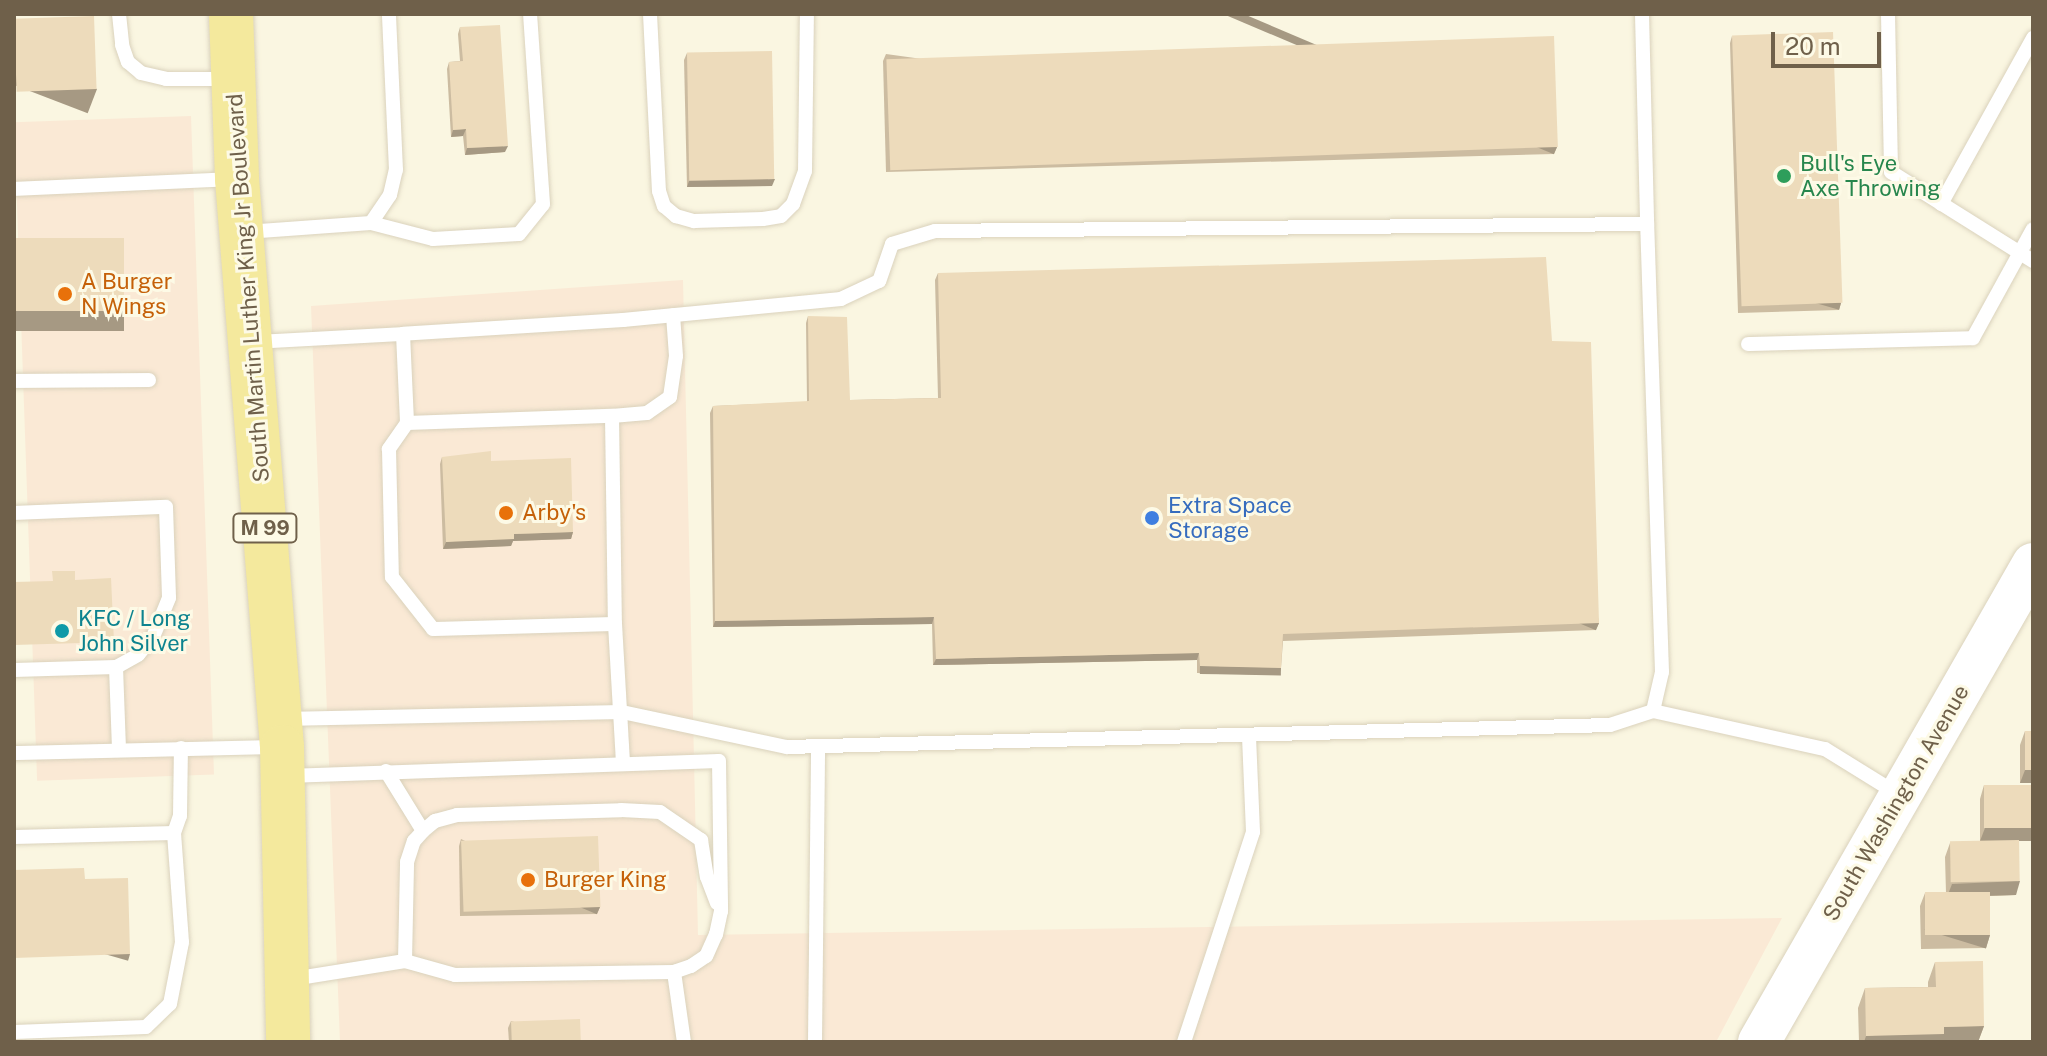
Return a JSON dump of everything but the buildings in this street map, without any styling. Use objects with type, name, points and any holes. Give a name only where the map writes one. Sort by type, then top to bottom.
[{"type":"main road","name":"South Martin Luther King Jr Boulevard","points":[[231,14],[237,179],[282,747],[288,1042]]},
{"type":"street","name":"South Washington Avenue","points":[[1759,1042],[2033,564]]},
{"type":"lane","points":[[119,14],[122,45],[128,62],[141,73],[166,79],[233,79]]},
{"type":"lane","points":[[371,223],[390,195],[396,170],[389,14]]},
{"type":"lane","points":[[242,233],[371,223],[433,239],[519,234],[543,204],[530,14]]},
{"type":"lane","points":[[650,14],[659,191],[664,206],[676,216],[694,221],[781,216],[793,204],[806,158],[807,14]]},
{"type":"lane","points":[[1642,14],[1662,672],[1653,711]]},
{"type":"lane","points":[[1888,14],[1891,172],[2027,257]]},
{"type":"lane","points":[[1941,204],[2033,38]]},
{"type":"lane","points":[[14,189],[237,179]]},
{"type":"lane","points":[[250,343],[673,315],[841,299],[879,281],[892,244],[935,231],[1647,224]]},
{"type":"lane","points":[[1748,344],[1973,338],[2027,257],[2033,229]]},
{"type":"lane","points":[[407,423],[647,413],[670,397],[676,356],[673,315]]},
{"type":"lane","points":[[403,334],[407,423],[389,449],[392,577],[433,629],[615,624]]},
{"type":"lane","points":[[14,381],[149,380]]},
{"type":"lane","points":[[612,416],[615,624],[623,763]]},
{"type":"lane","points":[[14,513],[166,507],[169,598],[163,617],[138,655],[116,667],[14,670]]},
{"type":"lane","points":[[116,667],[119,750]]},
{"type":"lane","points":[[14,753],[282,747],[622,712],[787,747],[1610,725],[1653,711],[1825,749],[1900,795]]},
{"type":"lane","points":[[1184,1042],[1253,832],[1249,735]]},
{"type":"lane","points":[[815,1042],[818,746]]},
{"type":"lane","points":[[282,747],[386,771],[719,761],[721,911],[716,934],[706,956],[674,972],[455,975],[405,961],[287,979]]},
{"type":"lane","points":[[14,1032],[146,1027],[170,1004],[182,942],[174,833],[180,816],[181,748]]},
{"type":"lane","points":[[386,771],[423,831]]},
{"type":"lane","points":[[405,961],[407,862],[414,841],[435,821],[457,815],[621,810],[660,812],[701,840],[707,877],[721,911]]},
{"type":"lane","points":[[14,837],[174,833]]},
{"type":"lane","points":[[674,972],[684,1042]]},
{"type":"shaded area","points":[[191,116],[214,775],[37,781],[14,122]]},
{"type":"shaded area","points":[[683,280],[698,935],[1782,918],[1716,1042],[340,1042],[311,306]]},
{"type":"place","name":"Bull's Eye Axe Throwing","points":[[1784,176]]},
{"type":"place","name":"A Burger N Wings","points":[[65,294]]},
{"type":"place","name":"Arby's","points":[[506,513]]},
{"type":"place","name":"Extra Space Storage","points":[[1152,518]]},
{"type":"place","name":"KFC / Long John Silver","points":[[62,631]]},
{"type":"place","name":"Burger King","points":[[528,880]]}]
